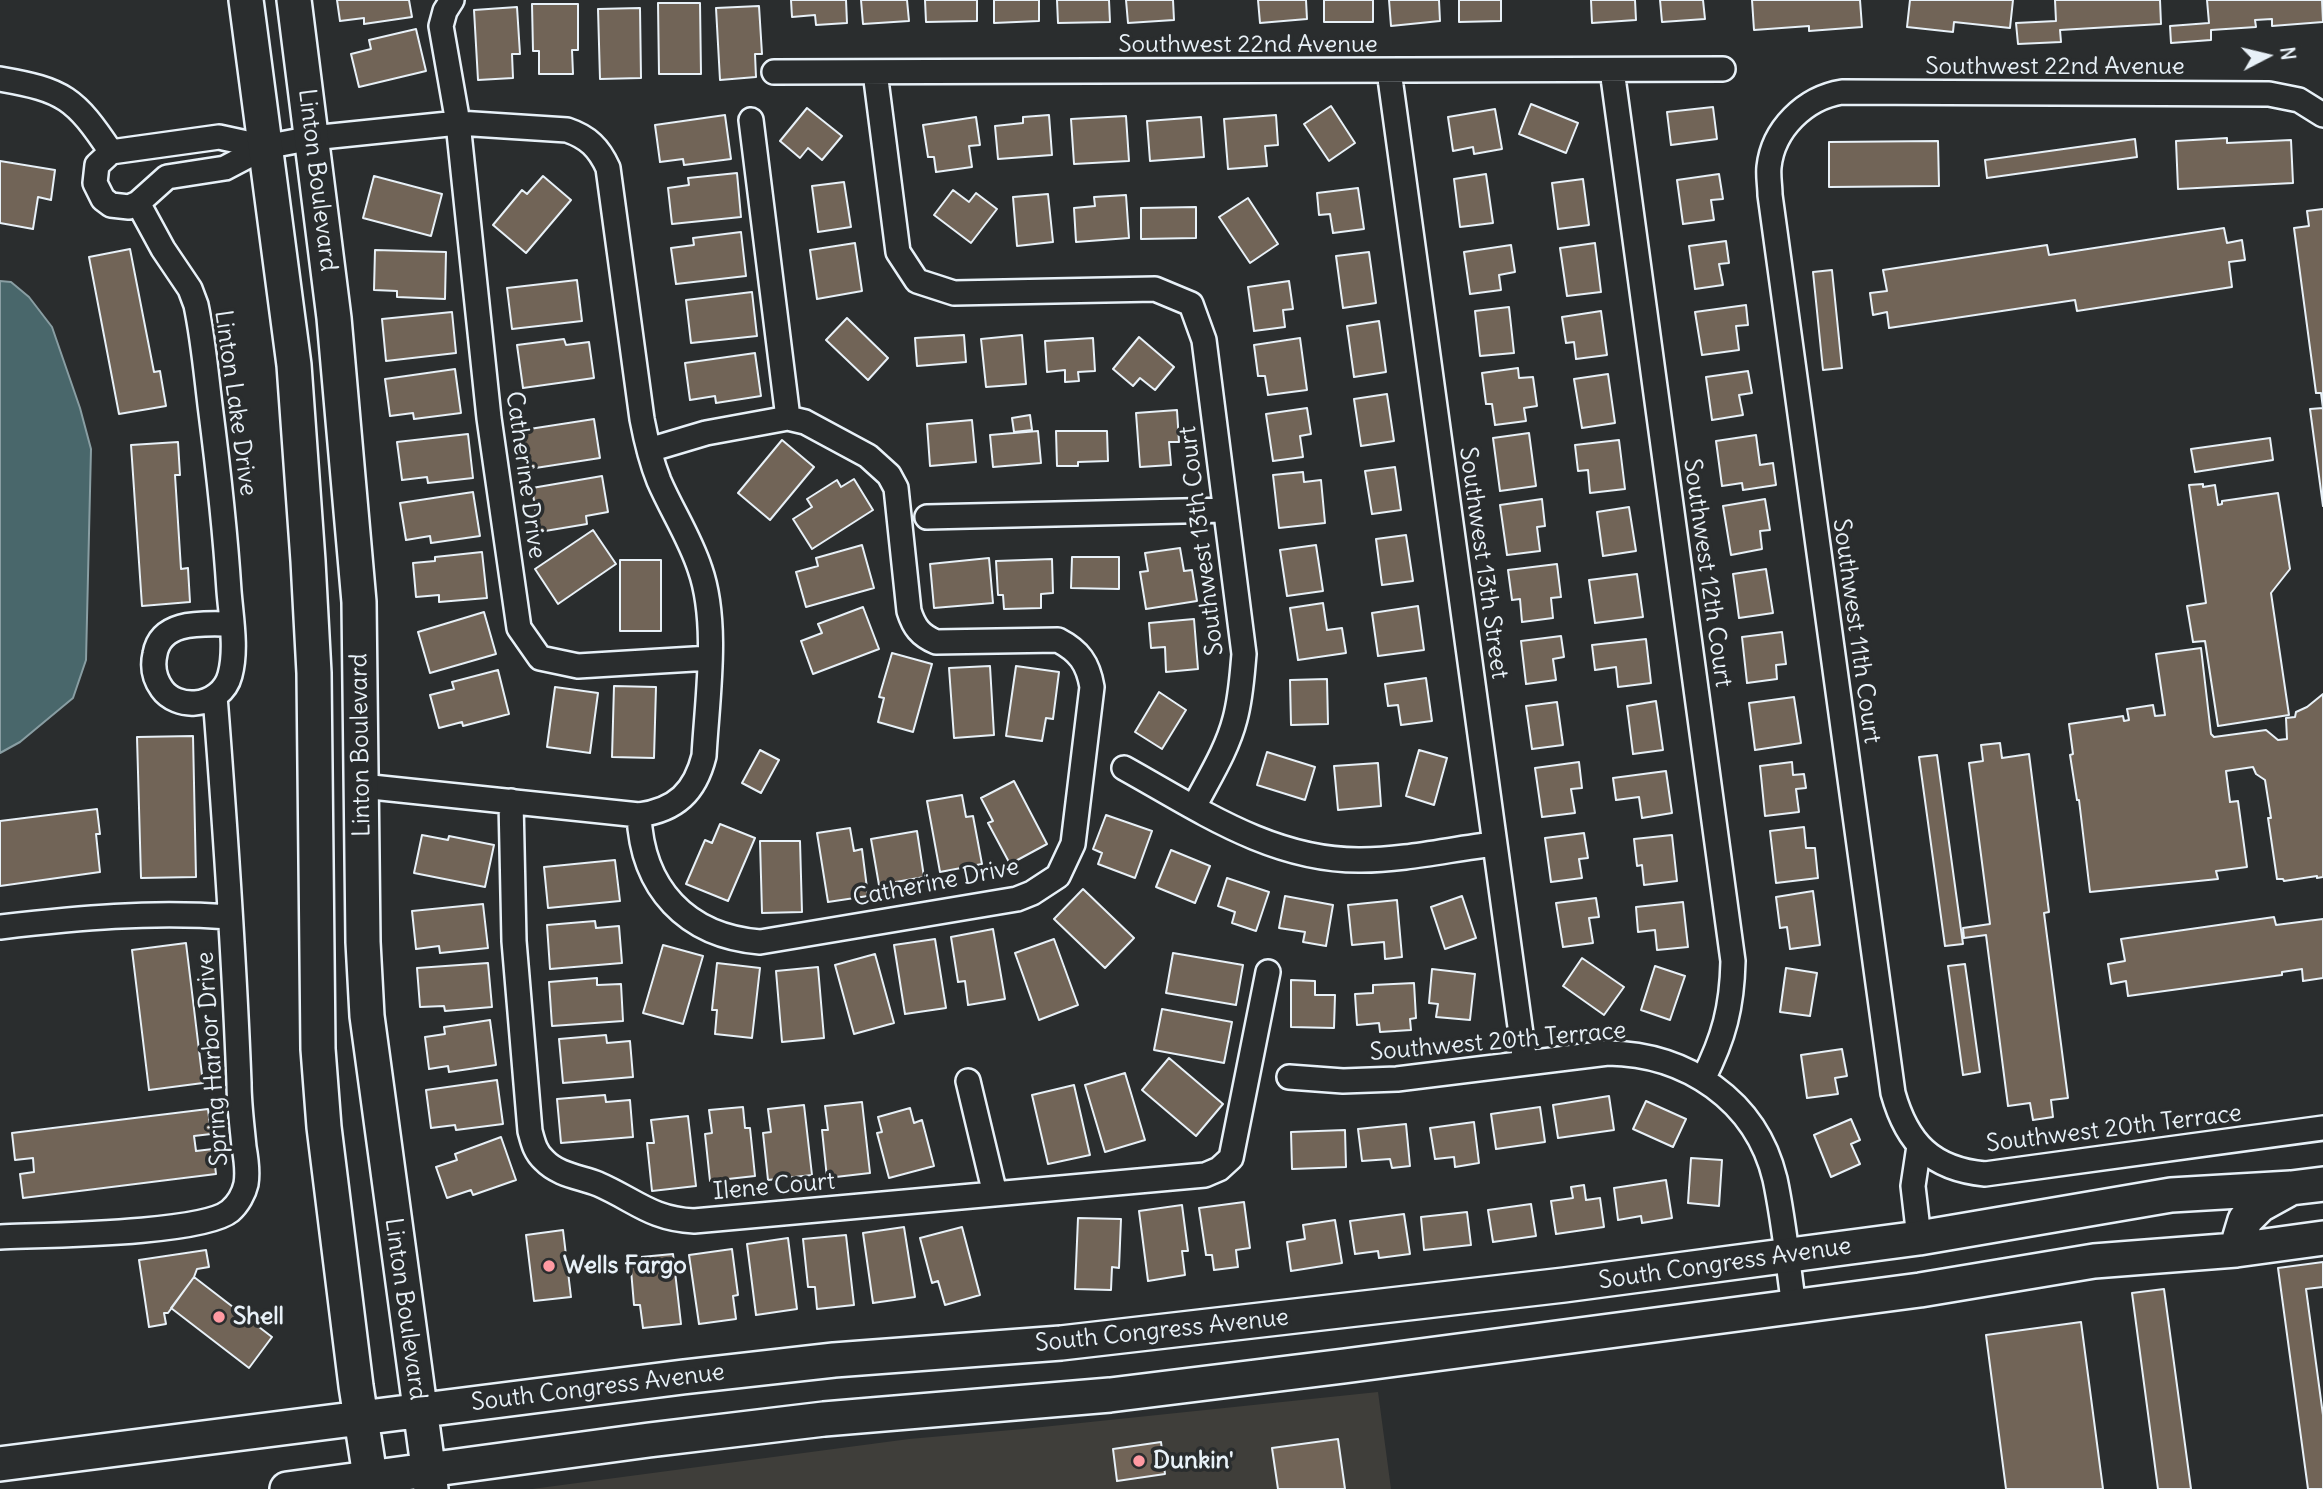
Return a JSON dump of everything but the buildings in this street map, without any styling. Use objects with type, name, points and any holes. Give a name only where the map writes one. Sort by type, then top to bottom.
[{"type":"main road","name":"Linton Boulevard","points":[[246,0],[294,365],[312,617],[318,1049],[324,1127],[371,1483]]},
{"type":"main road","name":"Linton Boulevard","points":[[294,0],[334,318],[354,528],[359,602],[363,942],[367,1016],[429,1479]]},
{"type":"main road","points":[[314,716],[327,753],[342,774],[362,786]]},
{"type":"main road","points":[[2236,1250],[2245,1220],[2260,1206],[2307,1186]]},
{"type":"main road","name":"South Congress Avenue","points":[[0,1464],[682,1377],[834,1360],[1102,1338],[1564,1285],[1919,1238],[2171,1195],[2307,1186]]},
{"type":"main road","name":"South Congress Avenue","points":[[287,1489],[429,1479],[824,1419],[1110,1395],[1920,1290],[2094,1261],[2236,1250],[2323,1238]]},
{"type":"street","name":"Catherine Drive","points":[[452,0],[445,10],[440,26],[458,123],[489,418],[519,628],[540,658],[578,666],[710,658]]},
{"type":"street","name":"Southwest 22nd Avenue","points":[[774,72],[1723,69]]},
{"type":"street","name":"Southwest 12th Court","points":[[1612,70],[1733,961],[1733,992],[1727,1022],[1703,1079]]},
{"type":"street","name":"Southwest 13th Street","points":[[1388,71],[1524,1063]]},
{"type":"street","name":"Southwest 13th Court","points":[[875,72],[898,252],[916,281],[954,293],[1156,289],[1191,304],[1204,340],[1243,638],[1242,687],[1235,719],[1224,750],[1194,807]]},
{"type":"street","points":[[0,79],[45,88],[66,99],[85,114],[111,152]]},
{"type":"street","name":"Southwest 22nd Avenue","points":[[1790,121],[1814,102],[1827,95],[1842,92],[2269,94],[2299,100],[2323,115]]},
{"type":"street","points":[[649,450],[706,433],[788,418],[751,120]]},
{"type":"street","name":"Southwest 11th Court","points":[[1790,121],[1773,149],[1769,168],[1770,195],[1893,1093],[1900,1118],[1919,1146]]},
{"type":"street","points":[[265,147],[219,137],[111,152],[97,164],[95,183],[103,199],[120,207],[138,204],[167,177],[225,168],[265,147],[312,138],[458,123],[567,130],[581,135],[593,144],[608,168],[642,419],[649,450],[659,480],[688,537],[701,571],[708,607],[710,658],[704,756],[693,786],[676,802],[654,813],[639,815],[362,786]]},
{"type":"street","name":"Linton Lake Drive","points":[[138,204],[163,249],[190,289],[196,305],[219,471],[231,624],[232,664],[229,679],[215,696]]},
{"type":"street","name":"Catherine Drive","points":[[639,815],[642,846],[650,872],[677,908],[701,927],[730,938],[760,942],[1017,899],[1032,893],[1058,876],[1073,844],[1093,687],[1083,658],[1072,647],[1058,640],[936,642],[923,636],[914,625],[909,611],[896,488],[889,475],[868,456],[805,422],[788,418]]},
{"type":"street","points":[[928,517],[1225,510]]},
{"type":"street","points":[[215,696],[208,701],[193,704],[178,701],[165,693],[156,680],[153,665],[155,649],[164,636],[177,628],[192,624],[231,624]]},
{"type":"street","name":"Spring Harbor Drive","points":[[0,1237],[165,1228],[204,1223],[225,1214],[241,1197],[246,1183],[246,1168],[239,1097],[229,881],[215,696]]},
{"type":"street","points":[[1124,768],[1259,841],[1292,852],[1326,858],[1379,859],[1494,844]]},
{"type":"street","name":"Ilene Court","points":[[511,801],[514,941],[530,1131],[534,1146],[542,1159],[554,1168],[612,1190],[651,1213],[680,1220],[694,1221],[1205,1175],[1219,1169],[1231,1158],[1268,972]]},
{"type":"street","name":"Spring Harbor Drive","points":[[0,927],[89,916],[180,913],[230,916]]},
{"type":"street","name":"Southwest 20th Terrace","points":[[1289,1077],[1343,1081],[1397,1079],[1608,1053],[1626,1053],[1677,1065],[1719,1091],[1744,1116],[1763,1146],[1775,1179],[1794,1307]]},
{"type":"street","points":[[968,1081],[995,1194]]},
{"type":"street","name":"Southwest 20th Terrace","points":[[1919,1146],[1943,1164],[1970,1173],[1985,1174],[2323,1128]]},
{"type":"street","points":[[1919,1146],[1913,1186],[1919,1238]]},
{"type":"shaded area","points":[[1378,1392],[1391,1489],[532,1489],[909,1439]]},
{"type":"water","points":[[0,281],[11,282],[29,297],[52,327],[91,449],[86,660],[73,698],[20,742],[0,753]]},
{"type":"place","name":"Wells Fargo","points":[[549,1266]]},
{"type":"place","name":"Shell","points":[[219,1317]]},
{"type":"place","name":"Dunkin'","points":[[1139,1461]]}]
